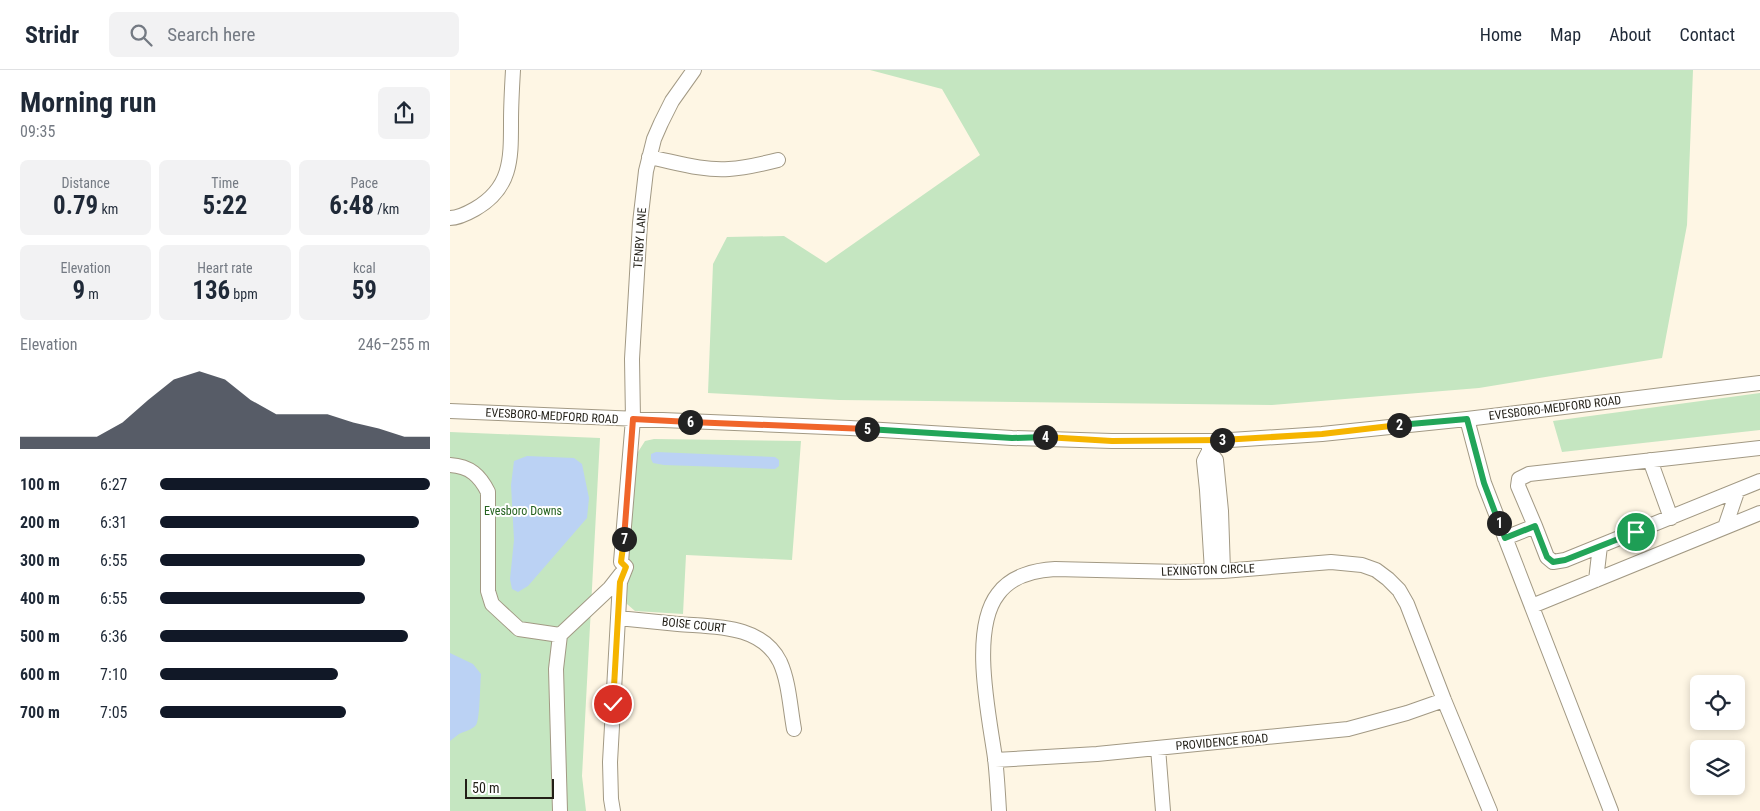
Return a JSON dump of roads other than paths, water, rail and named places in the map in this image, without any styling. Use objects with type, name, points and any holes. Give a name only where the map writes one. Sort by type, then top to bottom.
[{"type":"street","points":[[450,218],[467,213],[490,198],[505,178],[511,153],[512,70]]},
{"type":"street","name":"TENBY LANE","points":[[626,567],[621,562],[633,419],[632,366],[640,223],[646,172],[654,138],[668,108],[694,70]]},
{"type":"street","points":[[649,157],[696,166],[728,169],[754,167],[778,160]]},
{"type":"street","name":"EVESBORO-MEDFORD ROAD","points":[[450,411],[1209,446],[1467,419],[1760,383]]},
{"type":"street","points":[[1467,419],[1484,483],[1611,811]]},
{"type":"street","points":[[1209,446],[1216,460],[1220,511],[1217,571]]},
{"type":"street","points":[[1758,484],[1565,560],[1553,562],[1547,557],[1518,486],[1519,479],[1529,474],[1760,448]]},
{"type":"street","points":[[1650,460],[1671,518]]},
{"type":"street","points":[[450,465],[470,470],[482,479],[488,492],[488,592],[492,604],[519,629],[560,635]]},
{"type":"street","points":[[1725,527],[1737,492]]},
{"type":"street","points":[[1532,606],[1760,513]]},
{"type":"street","points":[[1505,538],[1535,526]]},
{"type":"street","points":[[1596,580],[1600,546]]},
{"type":"street","name":"LEXINGTON CIRCLE","points":[[999,811],[995,760],[987,702],[984,650],[986,620],[991,605],[998,593],[1010,583],[1038,570],[1055,568],[1180,572],[1331,562],[1362,565],[1376,570],[1399,590],[1407,604],[1490,811]]},
{"type":"street","points":[[613,811],[610,762],[620,582],[626,567]]},
{"type":"street","points":[[560,811],[556,669],[560,635],[610,588],[626,567]]},
{"type":"street","name":"BOISE COURT","points":[[618,618],[723,627],[751,635],[763,641],[773,651],[784,674],[794,729]]},
{"type":"street","name":"PROVIDENCE ROAD","points":[[995,760],[1080,755],[1348,729],[1407,713],[1444,700]]},
{"type":"street","points":[[1158,748],[1163,811]]},
{"type":"water","points":[[656,452],[775,457],[779,460],[779,466],[775,469],[664,465],[653,463],[651,454]]},
{"type":"water","points":[[527,456],[574,458],[582,464],[589,498],[587,518],[528,586],[518,592],[512,589],[510,579],[514,540],[511,485],[514,461]]},
{"type":"water","points":[[450,653],[473,664],[481,674],[476,725],[450,741]]},
{"type":"park label","name":"Evesboro Downs","points":[[523,511]]}]
